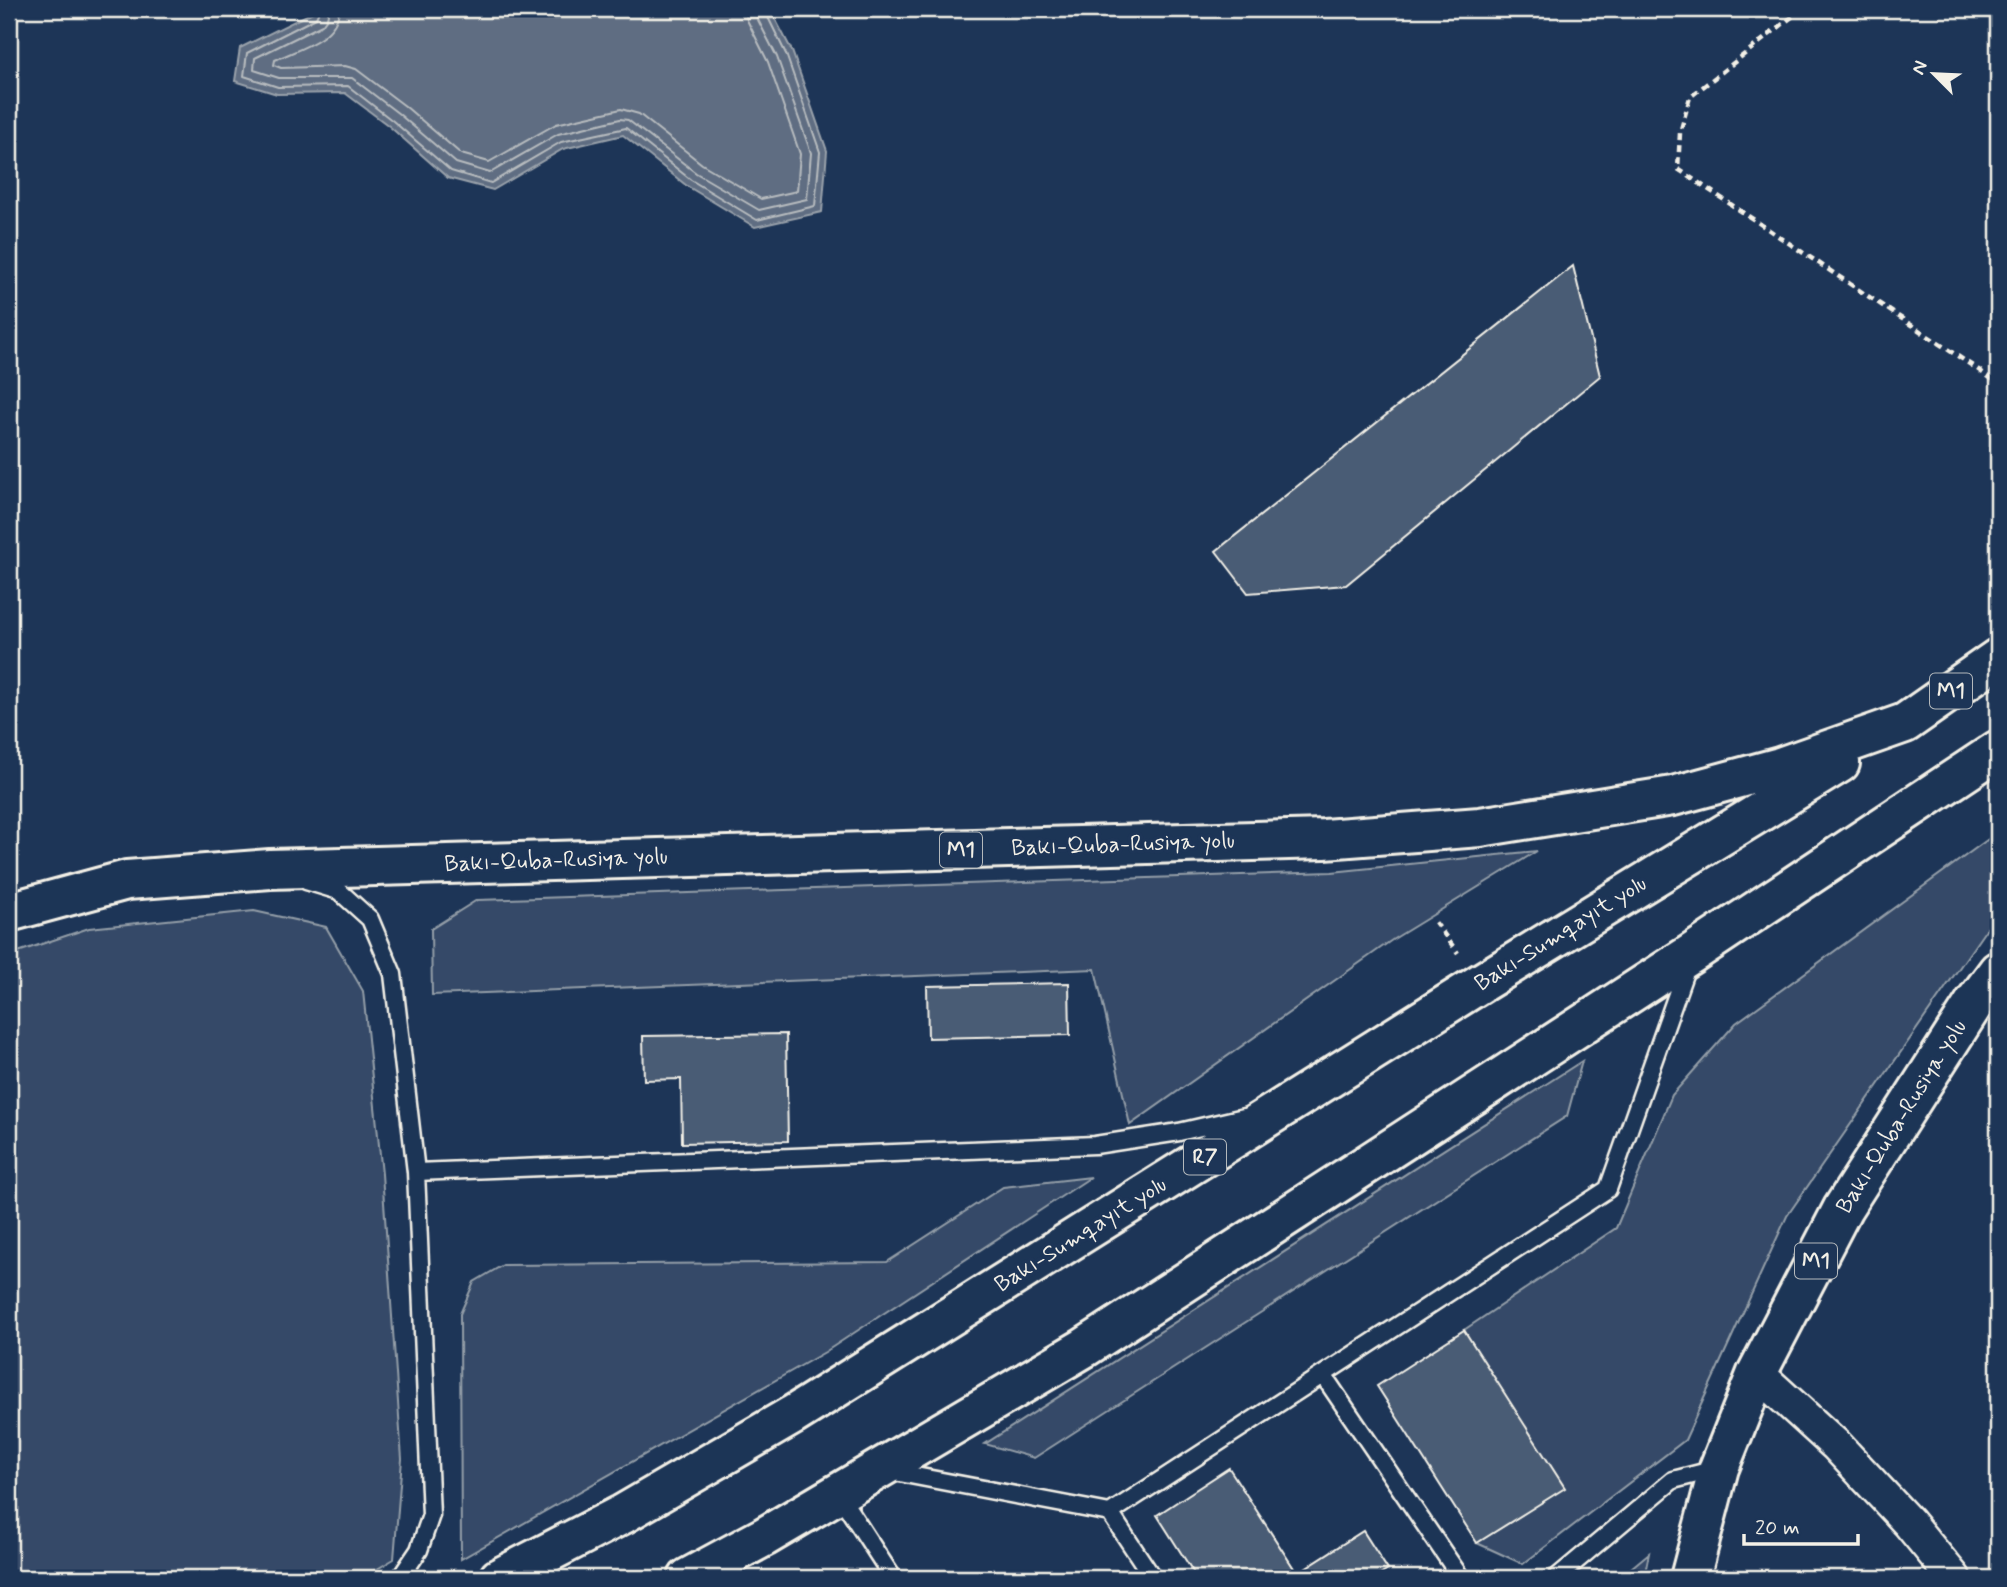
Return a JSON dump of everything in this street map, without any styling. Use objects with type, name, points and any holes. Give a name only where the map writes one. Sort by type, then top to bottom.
[{"type":"highway","name":"Bakı-Quba-Rusiya yolu","points":[[9,912],[127,880],[270,869],[1324,839],[1480,827],[1673,796],[1780,768],[1905,723],[1998,659]]},
{"type":"highway","name":"Bakı-Sumqayıt yolu","points":[[499,1578],[623,1514],[793,1415],[1481,984],[1905,723]]},
{"type":"highway","points":[[688,1578],[880,1469],[1084,1348],[1691,954],[1998,750]]},
{"type":"highway","name":"Bakı-Quba-Rusiya yolu","points":[[1690,1578],[1719,1468],[1757,1373],[1843,1208],[1975,1002],[1998,971]]},
{"type":"street","points":[[1757,1373],[1837,1446],[1909,1523],[1954,1578]]},
{"type":"lane","points":[[270,869],[339,891],[370,919],[393,974],[416,1172],[431,1515],[419,1550],[400,1578]]},
{"type":"lane","points":[[880,1469],[1110,1513],[1608,1189],[1691,954]]},
{"type":"lane","points":[[416,1172],[1095,1144],[1179,1132],[1285,1107]]},
{"type":"lane","points":[[1322,1375],[1461,1578]]},
{"type":"lane","points":[[1556,1578],[1673,1480],[1719,1468]]},
{"type":"lane","points":[[838,1493],[893,1578]]},
{"type":"lane","points":[[1110,1513],[1153,1578]]},
{"type":"path","points":[[1802,9],[1690,97],[1680,133],[1678,169],[1998,383]]},
{"type":"shaded area","points":[[1998,832],[1998,912],[1787,1216],[1685,1440],[1523,1564],[1477,1543],[1564,1488],[1464,1330],[1616,1228],[1672,1095],[1736,1023]]},
{"type":"shaded area","points":[[1537,851],[1392,940],[1130,1125],[1095,969],[432,995],[431,929],[477,900],[1332,872]]},
{"type":"shaded area","points":[[254,911],[326,927],[363,991],[382,1174],[402,1459],[394,1559],[362,1578],[9,1578],[9,955],[89,928]]},
{"type":"shaded area","points":[[1582,1061],[1567,1116],[1034,1458],[985,1444]]},
{"type":"shaded area","points":[[1091,1177],[825,1352],[461,1559],[460,1314],[474,1282],[503,1265],[887,1262],[1003,1187]]},
{"type":"shaded area","points":[[1649,1553],[1644,1578],[1619,1578]]},
{"type":"water","points":[[319,9],[770,9],[792,51],[827,151],[822,212],[755,227],[687,186],[623,135],[563,149],[493,190],[448,178],[389,126],[345,93],[277,94],[235,81],[240,48]]},
{"type":"building","points":[[1573,266],[1600,376],[1346,585],[1248,593],[1216,551]]},
{"type":"building","points":[[1069,983],[1070,1035],[928,1038],[927,986]]},
{"type":"building","points":[[786,1034],[788,1141],[682,1143],[681,1079],[644,1080],[643,1036]]},
{"type":"building","points":[[1464,1330],[1565,1488],[1477,1543],[1377,1386]]},
{"type":"building","points":[[1229,1468],[1297,1573],[1363,1531],[1388,1570],[1375,1578],[1197,1578],[1157,1515]]}]
